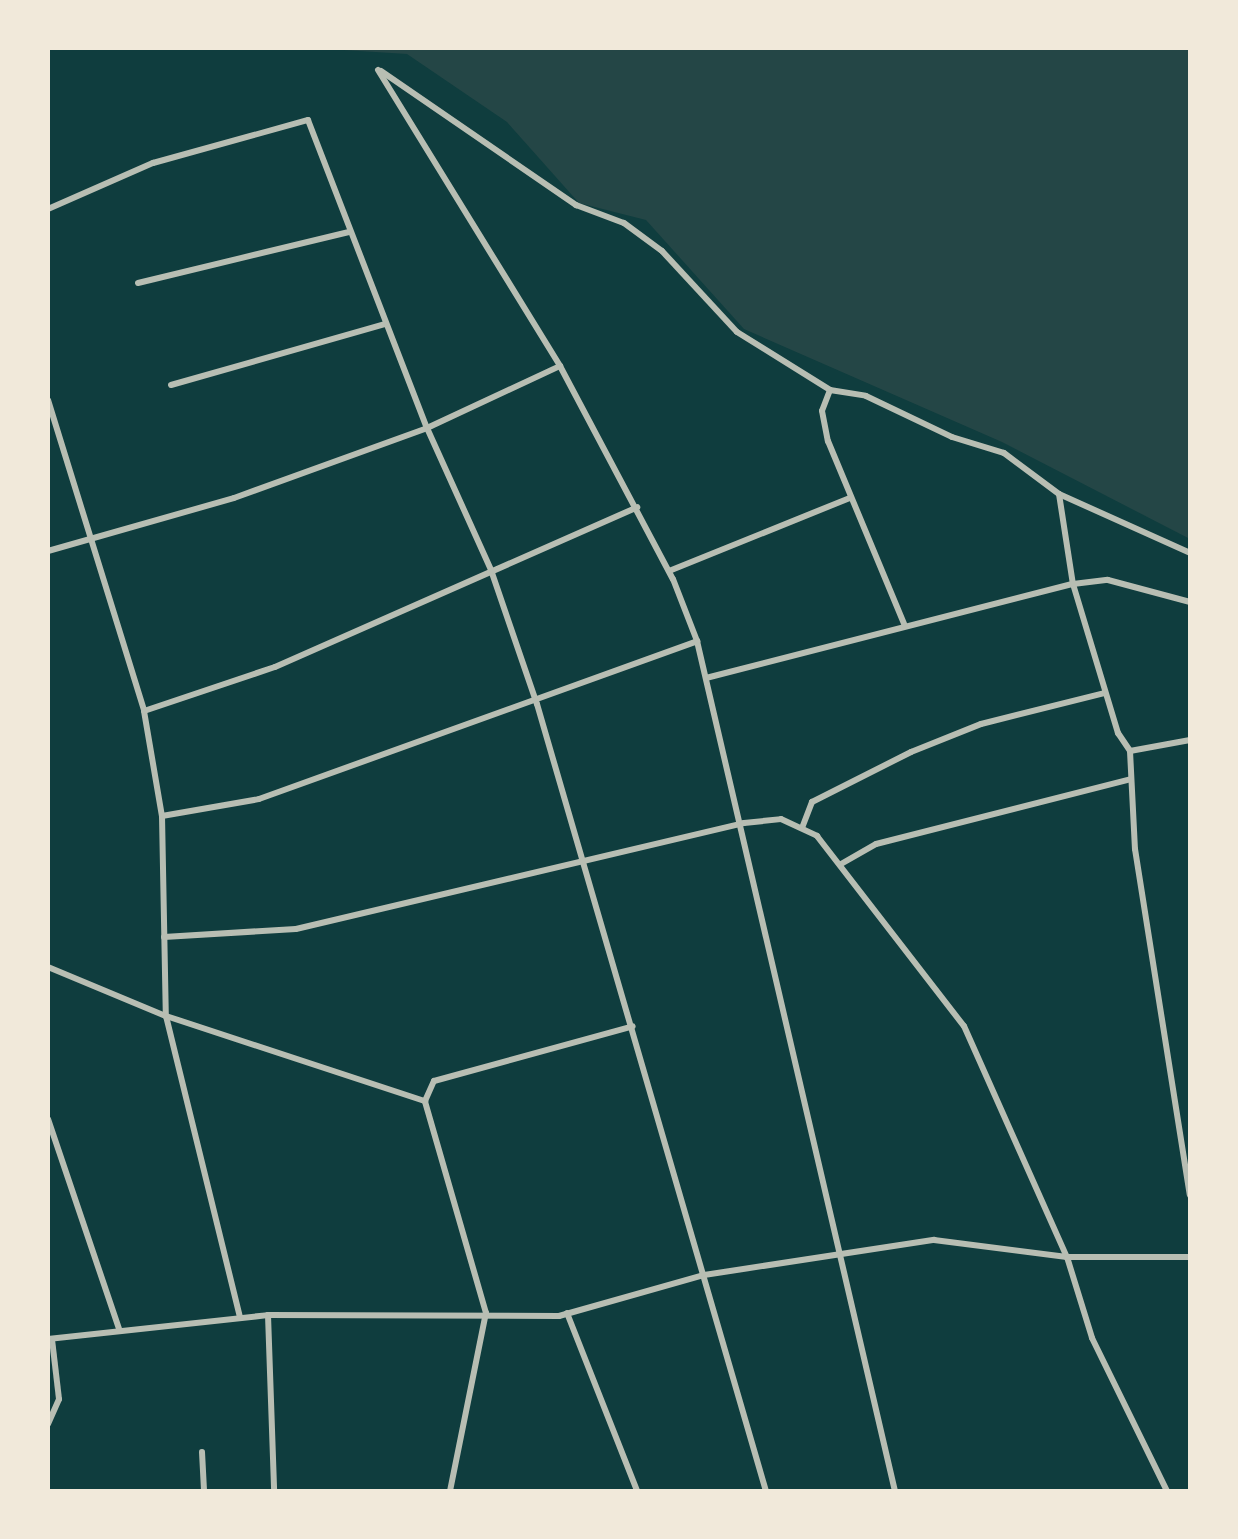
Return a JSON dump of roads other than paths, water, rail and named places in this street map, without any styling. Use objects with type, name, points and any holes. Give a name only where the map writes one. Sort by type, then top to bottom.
[{"type":"street","points":[[895,1491],[744,823],[697,641],[669,571],[560,366],[378,70],[576,205],[624,223],[662,251],[737,332],[830,390],[866,396],[952,437],[1004,453],[1059,494],[1190,553]]},
{"type":"street","points":[[48,209],[153,163],[308,120],[427,428],[491,570],[537,704],[579,859],[633,1026],[766,1491]]},
{"type":"street","points":[[138,283],[349,232]]},
{"type":"street","points":[[171,385],[385,324]]},
{"type":"street","points":[[48,551],[89,536],[234,498],[427,428],[560,366]]},
{"type":"street","points":[[830,390],[822,411],[850,498],[904,624]]},
{"type":"street","points":[[48,400],[144,711],[162,816],[166,1016],[240,1318]]},
{"type":"street","points":[[1059,494],[1073,584],[1104,693],[1130,751],[1143,904],[1190,1195]]},
{"type":"street","points":[[669,571],[850,498]]},
{"type":"street","points":[[144,711],[275,667],[637,507]]},
{"type":"street","points":[[706,678],[904,624],[1073,584],[1108,580],[1190,602]]},
{"type":"street","points":[[162,816],[259,799],[537,704],[697,641]]},
{"type":"street","points":[[802,828],[812,802],[911,752],[981,724],[1104,693]]},
{"type":"street","points":[[1130,751],[1190,740]]},
{"type":"street","points":[[841,864],[876,844],[1131,779]]},
{"type":"street","points":[[164,937],[296,929],[579,859],[744,823],[781,819],[802,828],[841,864],[964,1026],[1067,1257],[1092,1338],[1167,1491]]},
{"type":"street","points":[[48,967],[166,1016],[425,1101]]},
{"type":"street","points":[[450,1491],[486,1313],[425,1101],[434,1081],[633,1026]]},
{"type":"street","points":[[48,1119],[119,1329]]},
{"type":"street","points":[[48,1424],[59,1399],[50,1339],[268,1315],[567,1313],[704,1275],[839,1249],[934,1240],[1067,1257],[1190,1257]]},
{"type":"street","points":[[567,1313],[637,1491]]},
{"type":"street","points":[[268,1315],[274,1491]]},
{"type":"street","points":[[202,1452],[204,1491]]}]
